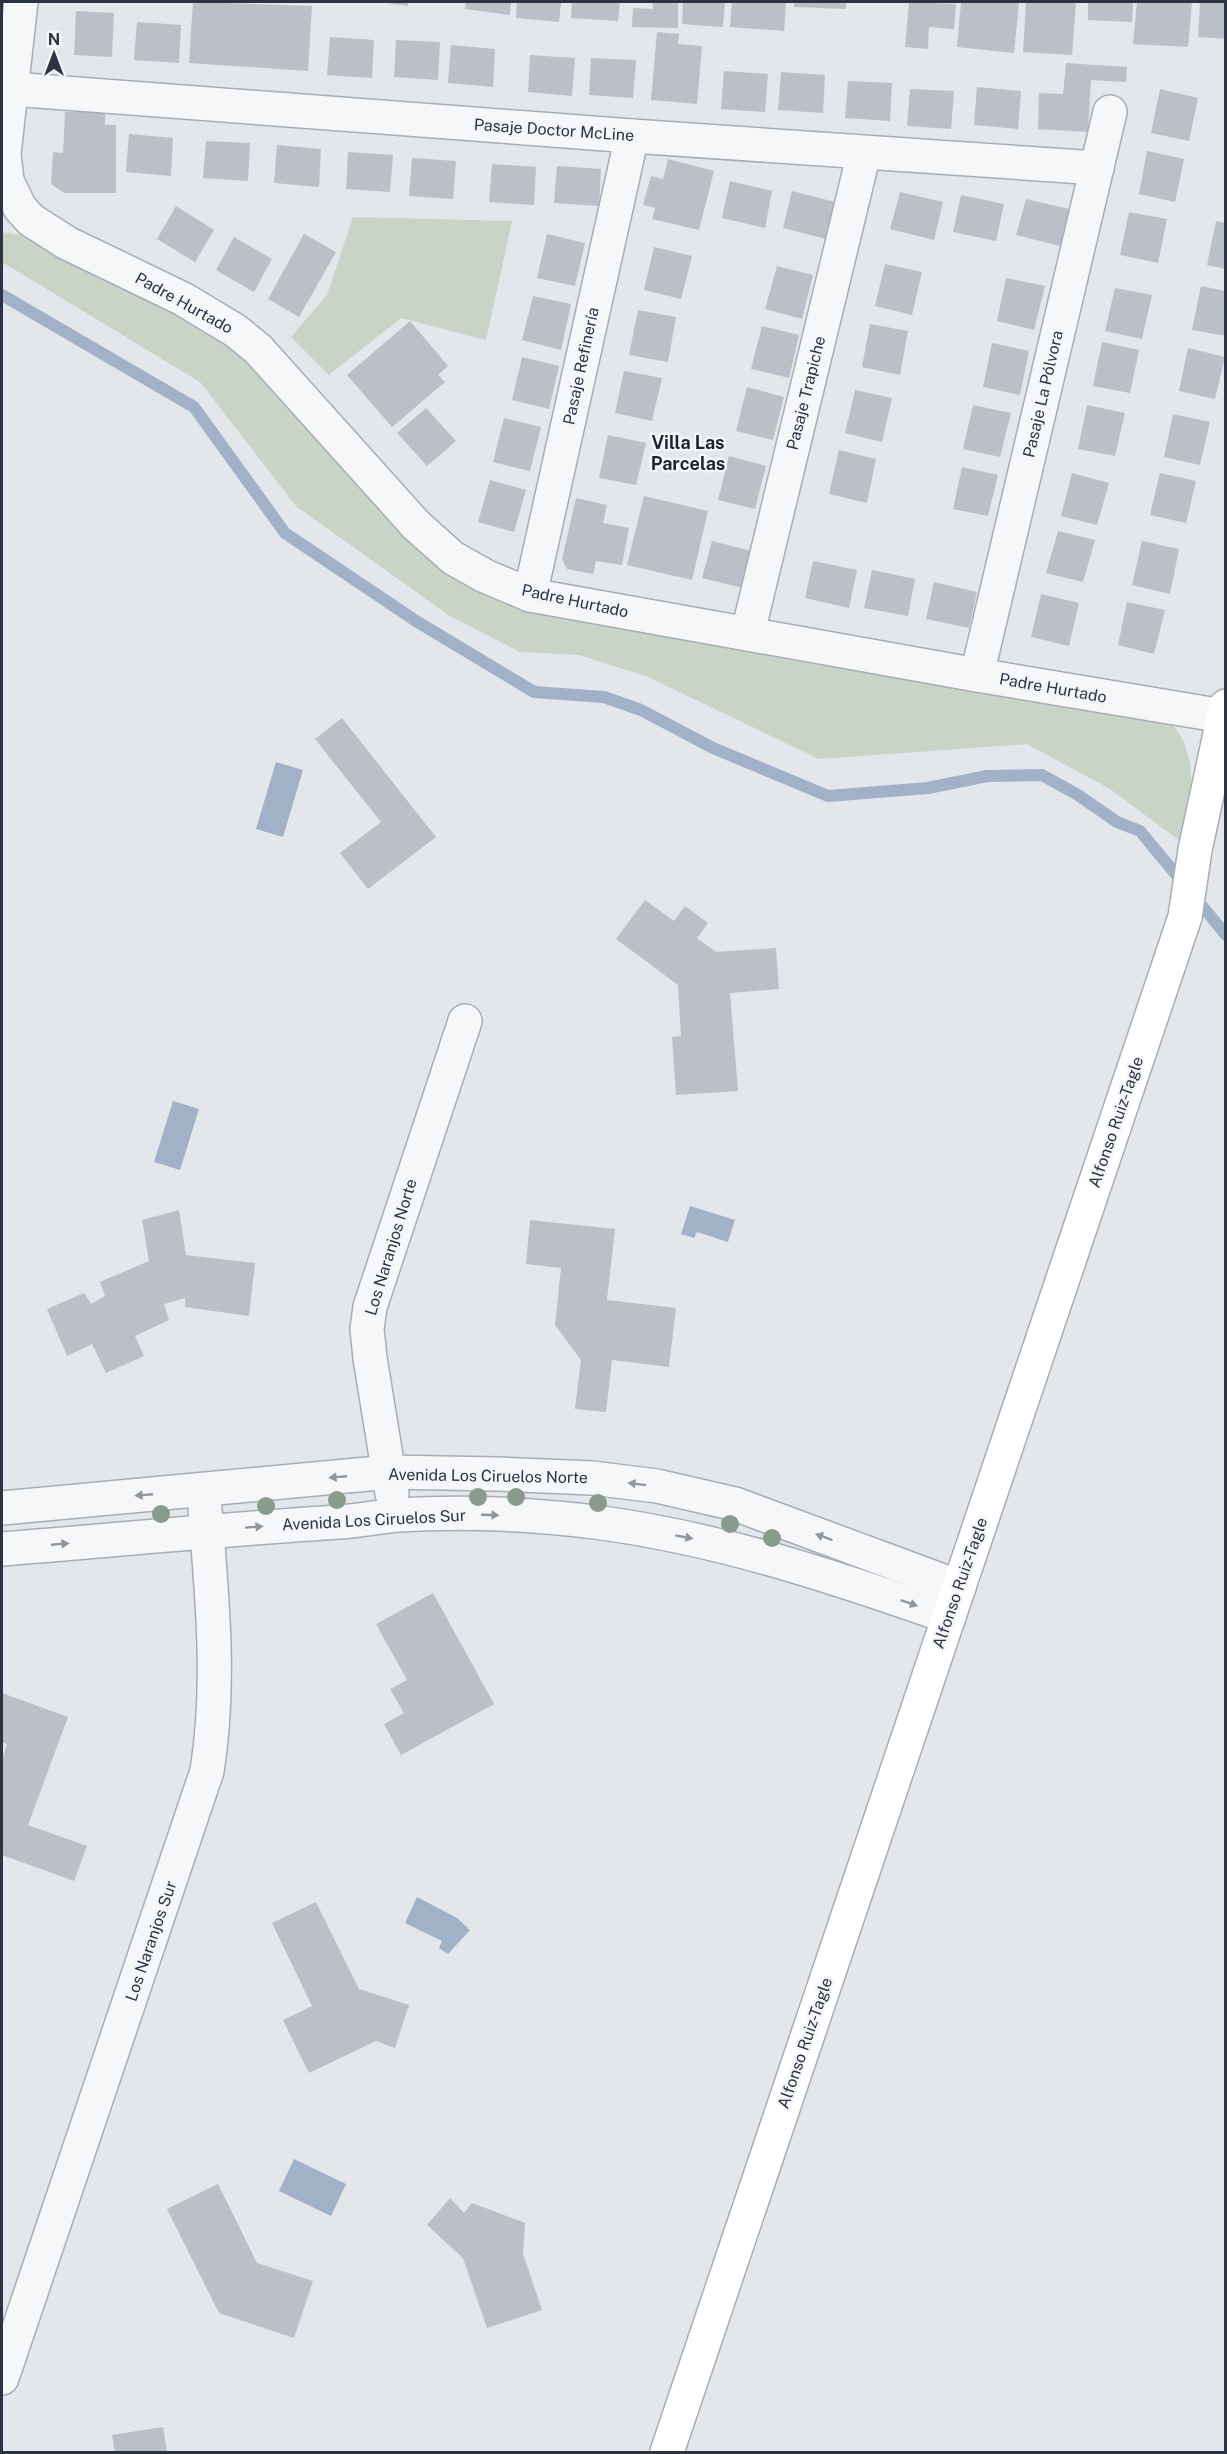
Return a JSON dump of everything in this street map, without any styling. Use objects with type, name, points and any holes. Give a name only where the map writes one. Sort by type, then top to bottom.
[{"type":"main road","name":"Alfonso Ruiz-Tagle","points":[[667,2452],[1185,917],[1195,850],[1224,711]]},
{"type":"street","points":[[12,89],[21,2]]},
{"type":"street","name":"Pasaje Doctor McLine","points":[[12,89],[864,153],[1097,168]]},
{"type":"street","name":"Padre Hurtado","points":[[12,89],[4,168],[12,196],[31,220],[66,243],[183,299],[243,337],[258,349],[416,525],[453,558],[485,576],[530,595],[748,632],[977,675],[1224,711]]},
{"type":"street","name":"Pasaje La Pólvora","points":[[977,675],[1110,112]]},
{"type":"street","name":"Pasaje Refinería","points":[[530,595],[632,136]]},
{"type":"street","name":"Pasaje Trapiche","points":[[748,632],[864,153]]},
{"type":"street","name":"Los Naranjos Norte","points":[[395,1515],[370,1358],[367,1329],[370,1307],[465,1021]]},
{"type":"street","name":"Avenida Los Ciruelos Norte","points":[[2,1508],[389,1472],[592,1478],[697,1494],[735,1504],[954,1602]]},
{"type":"street","name":"Los Naranjos Sur","points":[[2,2378],[207,1771],[213,1735],[215,1667],[204,1489]]},
{"type":"street","name":"Avenida Los Ciruelos Sur","points":[[2,1549],[207,1530],[349,1521],[395,1515],[528,1516],[594,1522],[705,1541],[954,1602]]},
{"type":"green space","points":[[353,217],[512,221],[486,340],[401,318],[329,375],[291,337],[327,295]]},
{"type":"green space","points":[[2,232],[35,237],[202,325],[244,357],[438,568],[460,582],[528,608],[1165,719],[1179,734],[1190,763],[1190,801],[1180,841],[1110,789],[1027,744],[819,759],[646,676],[579,655],[520,652],[450,616],[296,506],[200,382],[2,262]]},
{"type":"water","points":[[276,762],[303,770],[283,837],[256,829]]},
{"type":"water","points":[[173,1101],[199,1109],[180,1170],[154,1162]]},
{"type":"water","points":[[690,1206],[735,1220],[728,1242],[697,1232],[694,1238],[681,1234]]},
{"type":"water","points":[[417,1897],[457,1918],[470,1930],[448,1954],[439,1948],[442,1941],[405,1923]]},
{"type":"water","points":[[294,2159],[346,2184],[331,2216],[279,2191]]},
{"type":"building","points":[[193,2],[312,6],[308,71],[189,63]]},
{"type":"building","points":[[380,2],[408,2],[408,6]]},
{"type":"building","points":[[466,2],[511,2],[510,15],[465,9]]},
{"type":"building","points":[[517,2],[561,2],[559,22],[516,18]]},
{"type":"building","points":[[572,2],[620,2],[618,21],[571,18]]},
{"type":"building","points":[[653,2],[678,2],[678,28],[632,27],[633,8],[653,9]]},
{"type":"building","points":[[683,2],[725,2],[723,27],[682,24]]},
{"type":"building","points":[[732,2],[786,2],[784,31],[730,27]]},
{"type":"building","points":[[794,2],[846,2],[846,9],[794,7]]},
{"type":"building","points":[[909,2],[956,4],[954,29],[929,27],[928,49],[905,47]]},
{"type":"building","points":[[961,2],[1019,2],[1014,53],[957,47]]},
{"type":"building","points":[[1026,2],[1076,2],[1072,55],[1023,52]]},
{"type":"building","points":[[1088,2],[1133,2],[1132,22],[1088,20]]},
{"type":"building","points":[[1137,2],[1192,2],[1188,47],[1133,44]]},
{"type":"building","points":[[1200,2],[1226,2],[1226,39],[1198,37]]},
{"type":"building","points":[[76,11],[114,13],[112,57],[74,55]]},
{"type":"building","points":[[137,22],[181,25],[179,63],[134,60]]},
{"type":"building","points":[[657,32],[679,34],[678,44],[702,46],[697,104],[651,100]]},
{"type":"building","points":[[330,37],[374,40],[372,78],[327,75]]},
{"type":"building","points":[[396,40],[440,42],[438,80],[394,77]]},
{"type":"building","points":[[451,45],[495,49],[493,87],[448,83]]},
{"type":"building","points":[[530,55],[575,58],[572,96],[528,92]]},
{"type":"building","points":[[591,58],[636,60],[633,98],[589,95]]},
{"type":"building","points":[[1066,63],[1127,67],[1126,82],[1091,80],[1088,132],[1038,129],[1039,93],[1063,94]]},
{"type":"building","points":[[724,71],[768,74],[765,112],[721,109]]},
{"type":"building","points":[[781,72],[825,75],[823,113],[778,110]]},
{"type":"building","points":[[848,81],[892,83],[890,121],[845,118]]},
{"type":"building","points":[[977,87],[1021,91],[1018,129],[974,125]]},
{"type":"building","points":[[910,89],[954,91],[951,129],[907,126]]},
{"type":"building","points":[[1160,89],[1198,98],[1189,141],[1151,133]]},
{"type":"building","points":[[65,112],[105,112],[105,125],[116,125],[116,193],[64,193],[51,184],[53,152],[63,153]]},
{"type":"building","points":[[129,134],[173,138],[171,176],[126,172]]},
{"type":"building","points":[[206,141],[250,143],[248,181],[203,178]]},
{"type":"building","points":[[277,145],[321,149],[319,187],[274,183]]},
{"type":"building","points":[[1147,151],[1184,159],[1175,202],[1139,194]]},
{"type":"building","points":[[348,152],[393,155],[390,192],[346,189]]},
{"type":"building","points":[[412,158],[456,161],[453,199],[409,196]]},
{"type":"building","points":[[668,159],[714,171],[699,230],[652,219],[655,208],[643,205],[651,176],[663,179]]},
{"type":"building","points":[[492,164],[536,167],[534,205],[489,202]]},
{"type":"building","points":[[557,166],[601,169],[599,206],[554,203]]},
{"type":"building","points":[[730,181],[772,191],[765,228],[722,218]]},
{"type":"building","points":[[792,191],[835,202],[826,239],[783,228]]},
{"type":"building","points":[[900,192],[943,202],[934,240],[890,229]]},
{"type":"building","points":[[961,195],[1004,204],[996,241],[953,232]]},
{"type":"building","points":[[1026,199],[1069,209],[1060,246],[1016,235]]},
{"type":"building","points":[[176,206],[214,230],[195,262],[157,239]]},
{"type":"building","points":[[1129,212],[1167,219],[1158,263],[1120,255]]},
{"type":"building","points":[[1216,221],[1226,223],[1226,269],[1207,265]]},
{"type":"building","points":[[304,234],[336,252],[299,317],[268,299]]},
{"type":"building","points":[[547,234],[585,243],[575,286],[537,278]]},
{"type":"building","points":[[234,237],[272,259],[254,292],[216,270]]},
{"type":"building","points":[[654,247],[692,256],[681,299],[644,290]]},
{"type":"building","points":[[885,264],[922,272],[912,315],[875,306]]},
{"type":"building","points":[[777,266],[813,275],[802,319],[765,309]]},
{"type":"building","points":[[1006,278],[1045,286],[1034,330],[997,321]]},
{"type":"building","points":[[1201,286],[1226,291],[1226,336],[1192,330]]},
{"type":"building","points":[[1115,288],[1152,295],[1142,339],[1105,331]]},
{"type":"building","points":[[533,296],[571,304],[561,350],[522,340]]},
{"type":"building","points":[[638,310],[676,317],[668,362],[629,355]]},
{"type":"building","points":[[410,321],[448,366],[438,375],[445,382],[392,427],[347,375]]},
{"type":"building","points":[[870,324],[908,331],[900,375],[862,367]]},
{"type":"building","points":[[762,326],[799,335],[789,378],[751,369]]},
{"type":"building","points":[[1102,342],[1139,350],[1130,393],[1093,386]]},
{"type":"building","points":[[992,343],[1029,351],[1020,395],[983,387]]},
{"type":"building","points":[[1188,348],[1225,357],[1215,399],[1179,391]]},
{"type":"building","points":[[522,357],[559,366],[549,409],[512,400]]},
{"type":"building","points":[[624,371],[662,378],[652,421],[615,413]]},
{"type":"building","points":[[747,387],[784,397],[773,440],[736,431]]},
{"type":"building","points":[[855,390],[892,398],[882,442],[845,433]]},
{"type":"building","points":[[973,405],[1011,413],[1000,457],[963,449]]},
{"type":"building","points":[[1087,405],[1125,413],[1115,456],[1078,449]]},
{"type":"building","points":[[426,408],[456,441],[427,466],[397,433]]},
{"type":"building","points":[[1173,414],[1210,422],[1200,465],[1164,457]]},
{"type":"building","points":[[504,418],[541,427],[530,471],[493,462]]},
{"type":"building","points":[[608,435],[646,443],[636,485],[599,478]]},
{"type":"building","points":[[839,450],[876,459],[867,503],[829,494]]},
{"type":"building","points":[[729,456],[766,466],[755,509],[718,500]]},
{"type":"building","points":[[962,467],[998,475],[988,516],[953,509]]},
{"type":"building","points":[[1072,473],[1109,483],[1097,525],[1061,516]]},
{"type":"building","points":[[1160,473],[1196,481],[1186,523],[1150,515]]},
{"type":"building","points":[[490,480],[526,490],[514,532],[478,522]]},
{"type":"building","points":[[644,496],[708,511],[692,580],[627,565]]},
{"type":"building","points":[[576,498],[607,505],[603,523],[629,528],[622,565],[596,561],[593,574],[567,569],[562,559]]},
{"type":"building","points":[[1058,531],[1095,540],[1083,582],[1046,573]]},
{"type":"building","points":[[712,541],[755,552],[747,589],[702,578]]},
{"type":"building","points":[[1142,541],[1179,549],[1170,594],[1132,585]]},
{"type":"building","points":[[813,561],[857,570],[849,608],[805,598]]},
{"type":"building","points":[[872,570],[915,579],[908,616],[864,608]]},
{"type":"building","points":[[934,582],[977,592],[969,628],[926,619]]},
{"type":"building","points":[[1041,594],[1079,603],[1069,646],[1031,637]]},
{"type":"building","points":[[1127,602],[1165,610],[1154,654],[1118,645]]},
{"type":"building","points":[[342,718],[436,837],[368,889],[340,853],[381,822],[315,739]]},
{"type":"building","points":[[645,900],[674,921],[685,906],[708,923],[697,938],[716,952],[776,948],[779,989],[730,993],[738,1091],[676,1095],[672,1037],[681,1036],[678,985],[616,939]]},
{"type":"building","points":[[179,1210],[186,1255],[255,1263],[249,1316],[185,1307],[185,1298],[164,1304],[169,1320],[135,1336],[144,1356],[106,1373],[92,1344],[67,1356],[47,1309],[84,1293],[91,1304],[105,1296],[100,1282],[149,1261],[142,1220]]},
{"type":"building","points":[[530,1220],[615,1229],[607,1300],[676,1308],[669,1367],[612,1360],[606,1412],[575,1409],[581,1360],[555,1325],[561,1268],[526,1264]]},
{"type":"building","points":[[433,1593],[494,1704],[401,1755],[384,1724],[404,1713],[390,1689],[407,1680],[376,1624]]},
{"type":"building","points":[[2,1693],[68,1717],[28,1825],[87,1846],[74,1881],[2,1855],[2,1760],[7,1744],[2,1742]]},
{"type":"building","points":[[316,1902],[359,1989],[409,2005],[395,2048],[376,2041],[309,2073],[283,2020],[312,2006],[272,1923]]},
{"type":"building","points":[[218,2184],[257,2263],[313,2281],[294,2338],[219,2313],[167,2209]]},
{"type":"building","points":[[450,2198],[464,2213],[472,2203],[525,2223],[523,2254],[542,2310],[487,2328],[463,2258],[427,2225]]},
{"type":"building","points":[[163,2427],[167,2452],[115,2452],[112,2435]]},
{"type":"waterway","points":[[2,295],[194,407],[285,533],[416,621],[534,692],[604,697],[641,710],[713,748],[828,796],[928,788],[987,776],[1042,775],[1078,795],[1117,822],[1140,831],[1226,935]]},
{"type":"district","name":"Villa Las Parcelas","points":[[688,452]]}]
